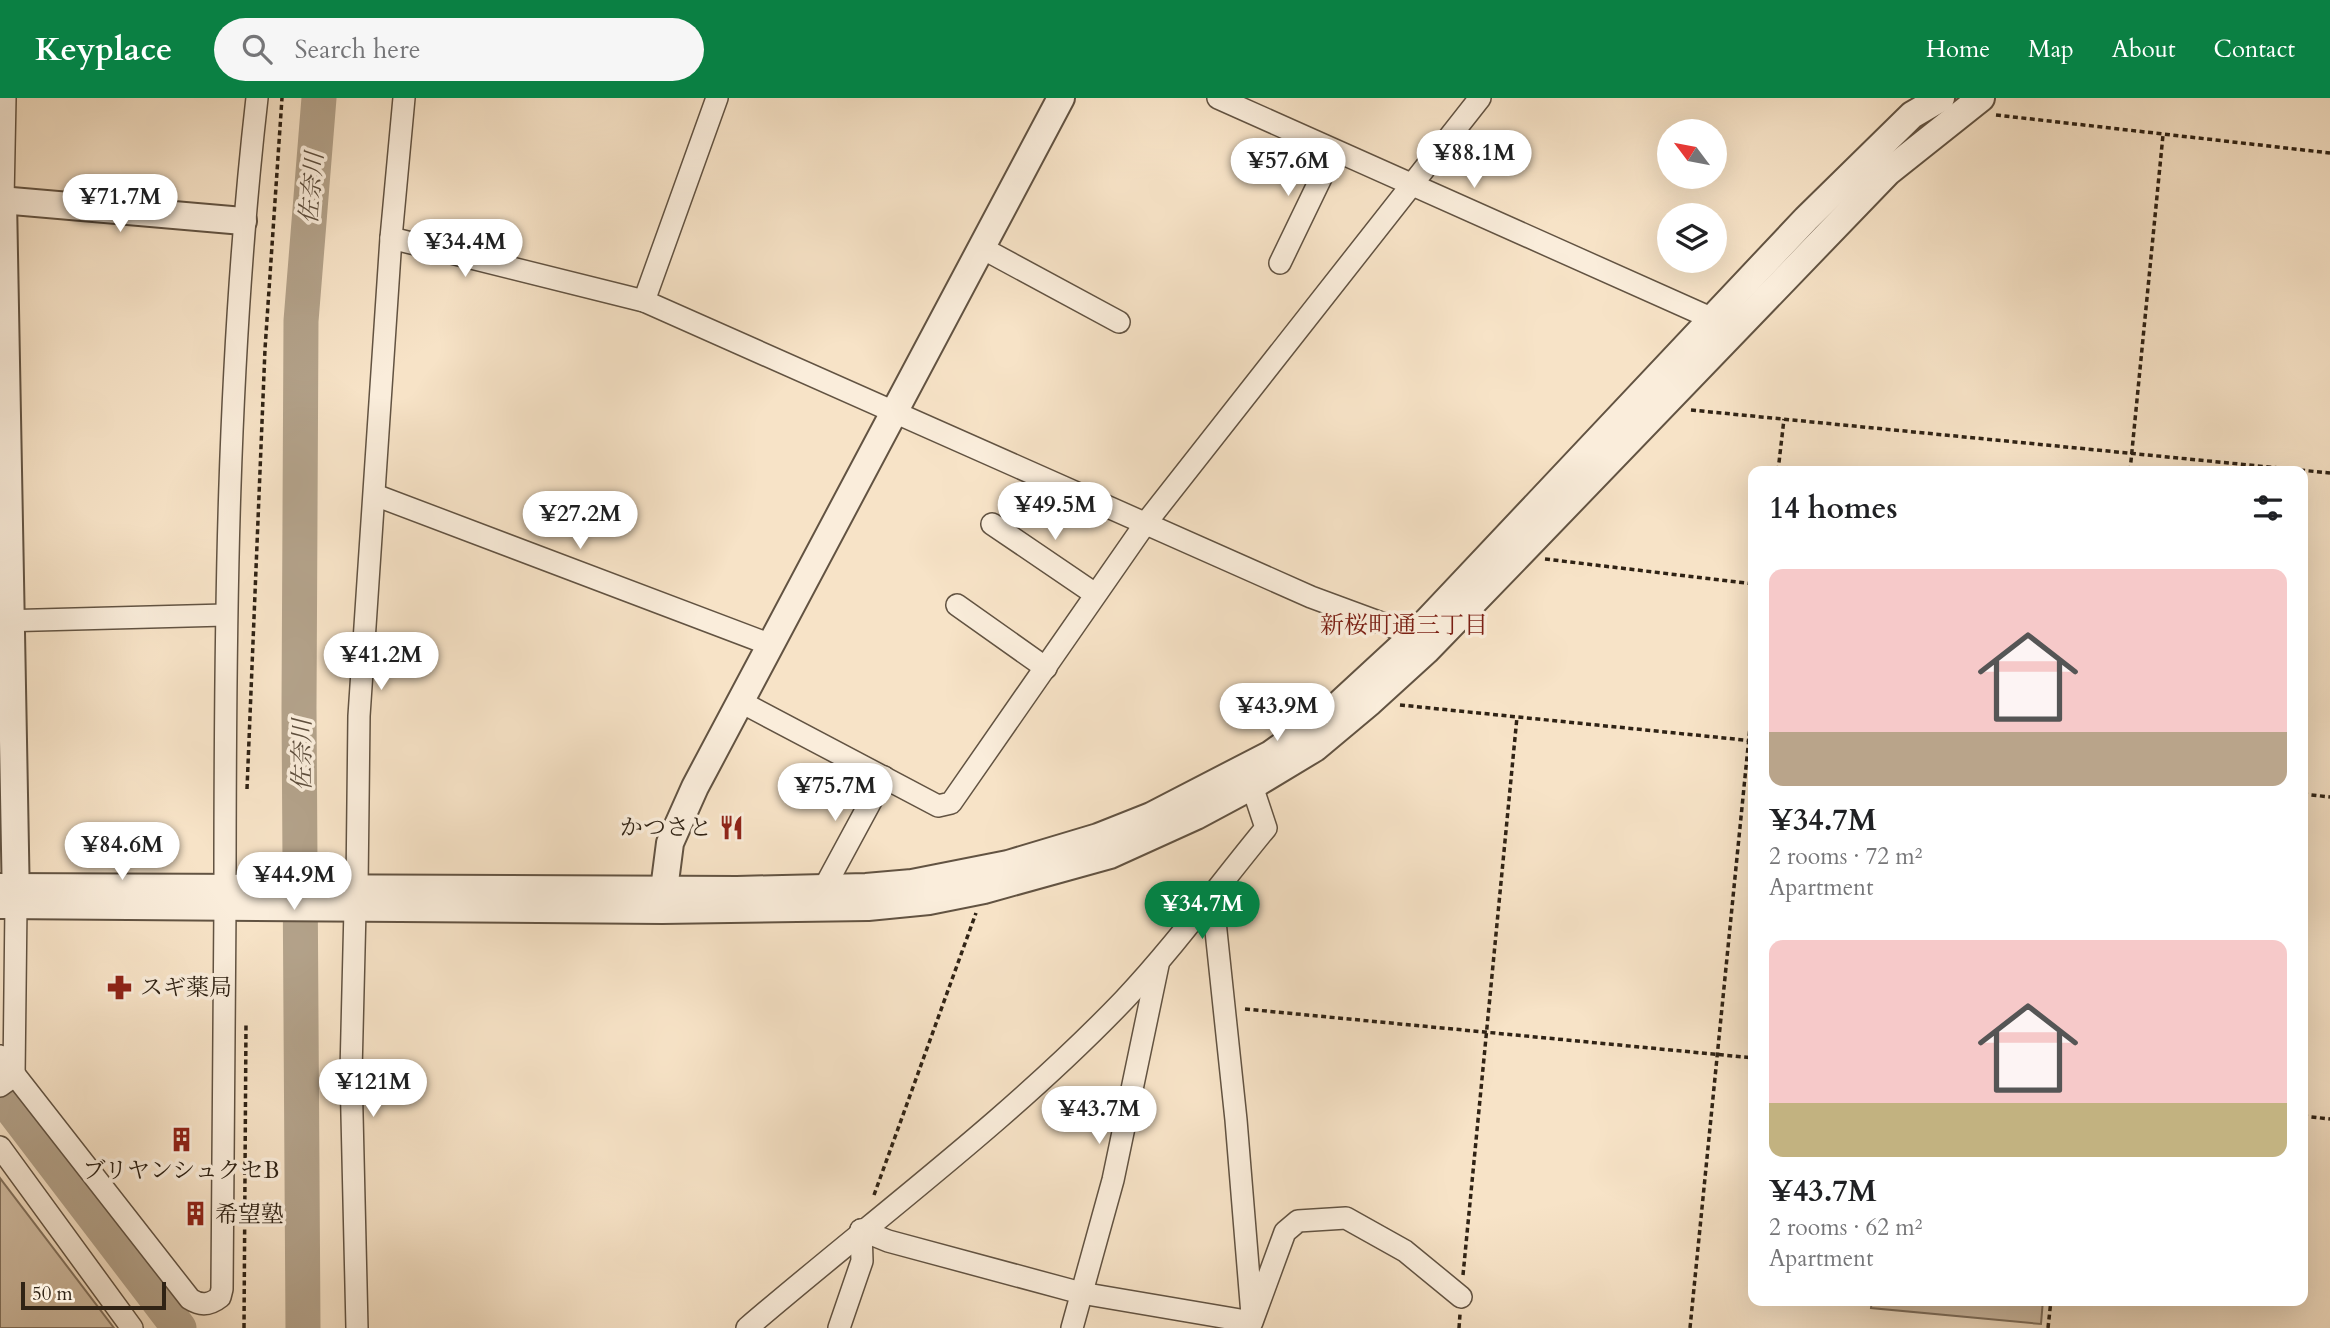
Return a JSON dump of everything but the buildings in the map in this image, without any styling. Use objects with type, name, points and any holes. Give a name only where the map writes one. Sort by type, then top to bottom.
[{"type":"street","points":[[5,98],[1,200],[8,896],[7,1081]]},
{"type":"street","points":[[0,1056],[7,1081],[190,1299],[205,1304],[220,1297],[235,897],[225,615],[243,221],[257,98]]},
{"type":"street","points":[[357,1328],[349,898],[391,239],[404,98]]},
{"type":"street","points":[[644,301],[717,98]]},
{"type":"street","points":[[663,900],[670,843],[695,787],[1061,98]]},
{"type":"street","points":[[1219,98],[1713,319]]},
{"type":"street","points":[[741,702],[938,806],[951,803],[1145,524],[1480,98]]},
{"type":"street","points":[[8,896],[349,898],[487,907],[663,900],[912,883],[1008,864],[1098,837],[1151,816],[1271,754],[1336,707],[1414,635],[1911,106],[1941,98]]},
{"type":"street","points":[[663,900],[868,906],[929,901],[984,890],[1110,855],[1196,816],[1315,748],[1426,651],[1888,172],[1974,102]]},
{"type":"street","points":[[1280,263],[1334,151]]},
{"type":"street","points":[[1,200],[243,221]]},
{"type":"street","points":[[391,239],[644,301],[1311,597],[1414,635]]},
{"type":"street","points":[[982,248],[1119,322]]},
{"type":"street","points":[[375,495],[771,645]]},
{"type":"street","points":[[992,524],[1095,594]]},
{"type":"street","points":[[957,605],[1046,668]]},
{"type":"street","points":[[4,621],[225,615]]},
{"type":"street","points":[[824,888],[884,778]]},
{"type":"street","points":[[747,1328],[1033,1085],[1122,1002],[1158,963],[1266,828],[1252,786]]},
{"type":"street","points":[[1212,893],[1225,1007],[1253,1325]]},
{"type":"street","points":[[1072,1328],[1113,1181],[1158,963]]},
{"type":"street","points":[[0,1147],[132,1328]]},
{"type":"street","points":[[1253,1325],[1285,1232],[1298,1222],[1346,1218],[1405,1251],[1461,1297]]},
{"type":"street","points":[[861,1230],[888,1241],[1082,1293],[1253,1325]]},
{"type":"street","points":[[839,1328],[862,1261],[861,1230]]},
{"type":"path","points":[[247,795],[265,349],[282,98]]},
{"type":"path","points":[[1974,102],[1988,114],[2330,153]]},
{"type":"path","points":[[2131,466],[2163,135]]},
{"type":"path","points":[[1661,407],[2257,466]]},
{"type":"path","points":[[1779,466],[1784,419]]},
{"type":"path","points":[[2308,471],[2330,473]]},
{"type":"path","points":[[1518,556],[1748,583]]},
{"type":"path","points":[[1370,702],[1747,741]]},
{"type":"path","points":[[1459,1328],[1517,716]]},
{"type":"path","points":[[1690,1328],[1748,733]]},
{"type":"path","points":[[2308,795],[2330,797]]},
{"type":"path","points":[[861,1230],[984,890]]},
{"type":"path","points":[[1225,1007],[1748,1057]]},
{"type":"path","points":[[244,1328],[246,1013]]},
{"type":"path","points":[[2308,1117],[2330,1119]]},
{"type":"path","points":[[2048,1328],[2050,1306]]},
{"type":"shaded area","points":[[0,1178],[114,1328],[0,1328]]},
{"type":"shaded area","points":[[1871,1306],[2042,1306],[2041,1324]]},
{"type":"waterway","name":"佐奈川","points":[[303,1328],[299,708],[301,321],[319,98]]},
{"type":"waterway","points":[[0,1093],[179,1328]]},
{"type":"place","name":"かつさと","points":[[732,827]]},
{"type":"place","name":"スギ薬局","points":[[120,987]]},
{"type":"place","name":"ブリヤンシュクセB","points":[[181,1140]]},
{"type":"place","name":"希望塾","points":[[195,1214]]},
{"type":"district","name":"新桜町通三丁目","points":[[1404,625]]}]
